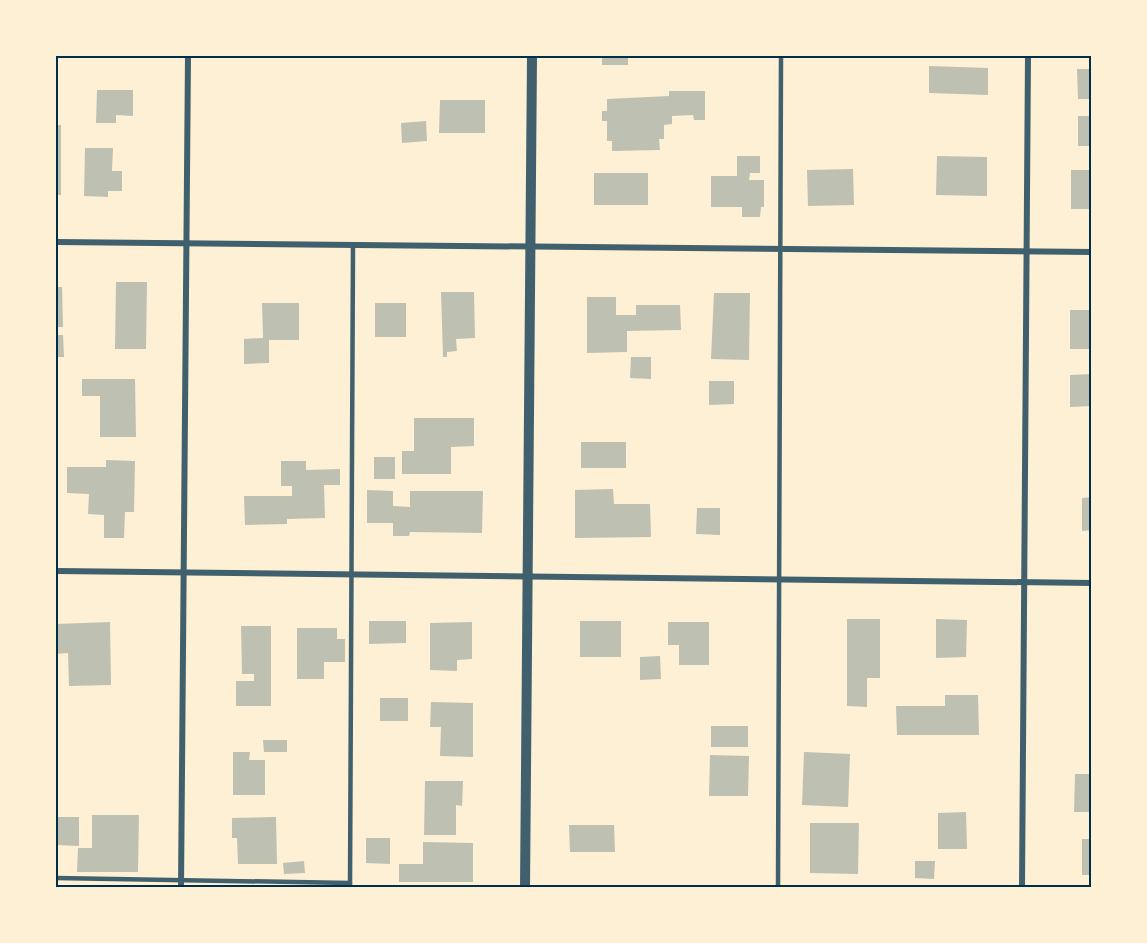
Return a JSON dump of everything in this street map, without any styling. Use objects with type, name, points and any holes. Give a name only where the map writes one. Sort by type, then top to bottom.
[{"type":"street","points":[[181,884],[188,56]]},
{"type":"street","points":[[525,888],[532,56]]},
{"type":"street","points":[[1022,888],[1028,56]]},
{"type":"street","points":[[56,242],[1092,252]]},
{"type":"street","points":[[56,571],[1092,583]]},
{"type":"lane","points":[[777,888],[781,579],[781,56]]},
{"type":"lane","points":[[56,878],[181,884],[350,885],[353,245]]},
{"type":"building","points":[[602,56],[628,56],[628,65],[602,65]]},
{"type":"building","points":[[929,66],[988,68],[988,95],[929,93]]},
{"type":"building","points":[[1077,69],[1092,69],[1092,99],[1078,99]]},
{"type":"building","points":[[97,90],[133,90],[133,116],[116,115],[116,123],[96,123]]},
{"type":"building","points":[[669,91],[705,91],[705,120],[694,120],[693,115],[672,116],[672,124],[664,125],[664,139],[659,139],[660,150],[612,151],[612,141],[607,141],[607,121],[602,121],[602,111],[607,111],[607,99],[669,96]]},
{"type":"building","points":[[440,100],[485,100],[485,133],[439,133]]},
{"type":"building","points":[[1078,116],[1092,116],[1092,146],[1078,146]]},
{"type":"building","points":[[426,121],[427,141],[402,143],[401,123]]},
{"type":"building","points":[[56,125],[61,125],[61,195],[56,195]]},
{"type":"building","points":[[85,148],[113,148],[112,171],[122,171],[122,191],[108,191],[108,197],[84,196]]},
{"type":"building","points":[[737,156],[760,156],[760,173],[750,173],[749,180],[764,180],[764,207],[761,207],[760,217],[742,217],[742,207],[711,207],[711,176],[737,176]]},
{"type":"building","points":[[937,156],[987,157],[987,196],[936,195]]},
{"type":"building","points":[[853,169],[854,205],[808,206],[807,170]]},
{"type":"building","points":[[1071,170],[1092,170],[1092,209],[1071,209]]},
{"type":"building","points":[[594,173],[648,173],[648,205],[594,205]]},
{"type":"building","points":[[116,282],[147,282],[146,349],[115,349]]},
{"type":"building","points":[[56,287],[62,287],[63,327],[56,327]]},
{"type":"building","points":[[441,292],[474,292],[475,338],[456,339],[457,351],[447,352],[447,357],[443,357]]},
{"type":"building","points":[[714,293],[750,293],[749,360],[711,359]]},
{"type":"building","points":[[587,297],[616,297],[616,315],[636,315],[636,305],[680,305],[681,330],[627,331],[627,352],[587,353]]},
{"type":"building","points":[[262,303],[299,303],[299,340],[269,340],[269,363],[244,364],[244,339],[263,338]]},
{"type":"building","points":[[375,303],[406,303],[406,337],[375,337]]},
{"type":"building","points":[[1070,310],[1092,310],[1092,349],[1070,349]]},
{"type":"building","points":[[56,335],[63,335],[64,357],[56,357]]},
{"type":"building","points":[[631,357],[651,357],[651,379],[630,378]]},
{"type":"building","points":[[1092,374],[1092,406],[1070,407],[1070,375]]},
{"type":"building","points":[[82,379],[135,379],[136,437],[100,437],[100,396],[82,396]]},
{"type":"building","points":[[709,381],[734,381],[734,404],[709,405]]},
{"type":"building","points":[[414,418],[474,418],[474,446],[451,447],[451,474],[402,474],[402,451],[414,451]]},
{"type":"building","points":[[581,442],[626,442],[626,468],[581,468]]},
{"type":"building","points":[[374,457],[395,457],[395,479],[374,479]]},
{"type":"building","points":[[106,460],[135,461],[134,512],[125,512],[124,538],[104,538],[104,515],[88,514],[89,494],[67,493],[67,467],[106,467]]},
{"type":"building","points":[[281,461],[306,461],[306,470],[340,469],[340,485],[324,485],[325,518],[287,519],[287,524],[245,525],[244,496],[292,496],[292,486],[281,486]]},
{"type":"building","points":[[613,489],[614,504],[650,504],[651,537],[575,538],[575,490]]},
{"type":"building","points":[[367,490],[393,491],[393,506],[410,507],[410,491],[483,491],[482,533],[410,532],[409,536],[393,536],[393,523],[367,523]]},
{"type":"building","points":[[1092,497],[1092,530],[1082,531],[1082,498]]},
{"type":"building","points":[[697,508],[720,508],[720,535],[696,534]]},
{"type":"building","points":[[847,619],[880,619],[880,678],[867,678],[867,707],[847,706]]},
{"type":"building","points":[[936,619],[967,620],[966,657],[936,658]]},
{"type":"building","points":[[369,621],[406,621],[406,643],[369,644]]},
{"type":"building","points":[[580,621],[621,621],[621,657],[580,657]]},
{"type":"building","points":[[110,622],[111,685],[69,686],[68,653],[56,654],[56,624]]},
{"type":"building","points":[[472,622],[472,659],[457,660],[457,671],[430,670],[430,623]]},
{"type":"building","points":[[668,622],[709,622],[709,665],[679,665],[679,645],[668,645]]},
{"type":"building","points":[[241,626],[271,626],[271,706],[236,706],[236,681],[254,681],[254,674],[242,674]]},
{"type":"building","points":[[297,628],[337,628],[337,639],[345,639],[345,662],[324,662],[324,679],[297,679]]},
{"type":"building","points":[[660,656],[661,679],[640,680],[640,657]]},
{"type":"building","points":[[945,695],[978,695],[979,735],[897,735],[896,706],[945,706]]},
{"type":"building","points":[[380,698],[408,698],[408,721],[380,721]]},
{"type":"building","points":[[431,702],[473,703],[473,757],[440,756],[441,727],[430,727]]},
{"type":"building","points":[[711,726],[748,726],[748,747],[711,747]]},
{"type":"building","points":[[263,740],[287,740],[287,752],[264,752]]},
{"type":"building","points":[[233,752],[250,752],[249,760],[265,760],[265,795],[233,795]]},
{"type":"building","points":[[804,752],[850,754],[848,807],[802,805]]},
{"type":"building","points":[[710,755],[749,756],[748,796],[709,796]]},
{"type":"building","points":[[1075,774],[1092,774],[1092,812],[1074,812]]},
{"type":"building","points":[[425,781],[463,781],[462,806],[456,805],[456,835],[424,835]]},
{"type":"building","points":[[966,812],[967,849],[938,849],[938,813]]},
{"type":"building","points":[[92,815],[139,815],[138,872],[77,872],[78,848],[92,848]]},
{"type":"building","points":[[56,817],[79,817],[79,846],[56,845]]},
{"type":"building","points":[[276,817],[277,864],[238,864],[237,838],[232,838],[232,818]]},
{"type":"building","points":[[810,823],[859,823],[858,874],[810,873]]},
{"type":"building","points":[[569,825],[614,825],[615,852],[570,852]]},
{"type":"building","points":[[366,838],[390,838],[390,864],[366,863]]},
{"type":"building","points":[[1082,839],[1092,839],[1092,875],[1082,875]]},
{"type":"building","points":[[423,842],[473,843],[473,882],[399,882],[399,864],[423,864]]},
{"type":"building","points":[[304,861],[305,873],[284,874],[283,863]]},
{"type":"building","points":[[915,861],[935,861],[934,879],[915,878]]}]
